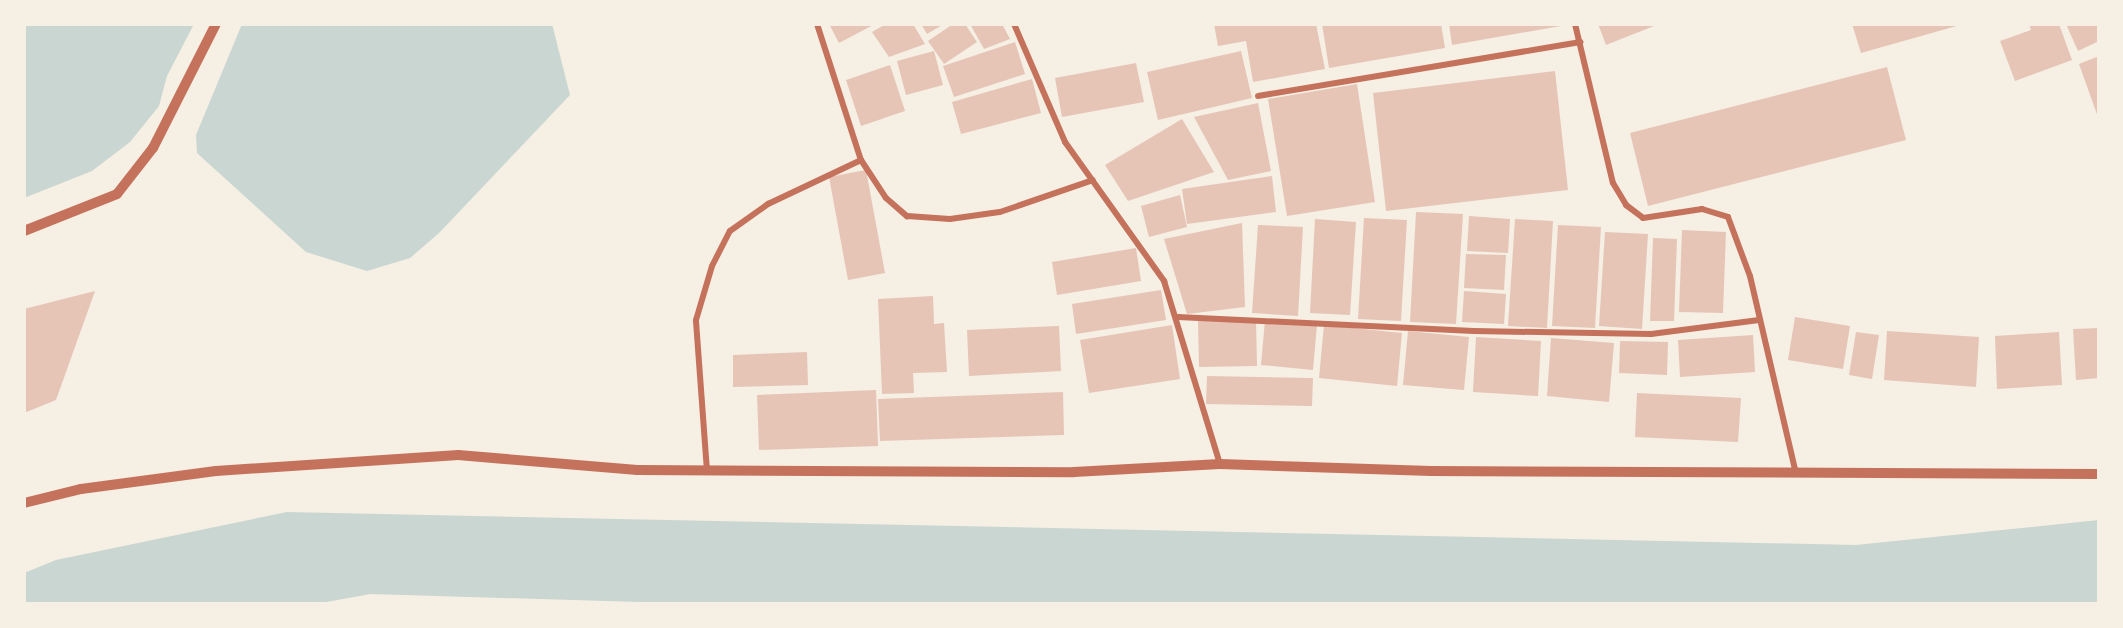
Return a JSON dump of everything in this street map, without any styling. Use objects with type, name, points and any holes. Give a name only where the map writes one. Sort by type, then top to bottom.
[{"type":"street","points":[[24,231],[117,194],[153,148],[216,24]]},
{"type":"street","points":[[817,24],[861,159],[886,198],[906,216],[950,219],[1000,212],[1093,180]]},
{"type":"street","points":[[1014,24],[1065,142],[1164,280],[1178,317],[1220,464]]},
{"type":"street","points":[[1575,24],[1613,183],[1626,205],[1643,218],[1702,209],[1728,217],[1750,276],[1796,473]]},
{"type":"street","points":[[1258,96],[1581,42]]},
{"type":"street","points":[[707,471],[696,320],[712,266],[730,231],[768,204],[861,159]]},
{"type":"street","points":[[1178,317],[1474,331],[1651,334],[1759,320]]},
{"type":"street","points":[[24,503],[81,489],[216,471],[458,455],[637,470],[707,471],[1074,472],[1220,464],[1431,471],[2099,474]]},
{"type":"shaded area","points":[[24,24],[194,24],[167,76],[159,106],[130,142],[92,171],[24,198]]},
{"type":"shaded area","points":[[242,24],[552,24],[570,95],[439,233],[410,258],[367,271],[306,252],[197,153],[196,135]]},
{"type":"shaded area","points":[[287,512],[1856,545],[2099,520],[2099,604],[705,604],[371,594],[315,604],[24,604],[24,573],[56,560]]},
{"type":"building","points":[[829,24],[875,24],[839,43]]},
{"type":"building","points":[[886,24],[913,24],[925,44],[889,57],[872,32]]},
{"type":"building","points":[[921,24],[944,24],[927,34]]},
{"type":"building","points":[[953,24],[965,24],[977,42],[944,64],[928,41]]},
{"type":"building","points":[[970,24],[1002,24],[1010,39],[984,49]]},
{"type":"building","points":[[1214,24],[1316,24],[1325,69],[1253,82],[1246,41],[1218,46]]},
{"type":"building","points":[[1322,24],[1441,24],[1445,48],[1329,68]]},
{"type":"building","points":[[1449,24],[1561,24],[1561,26],[1452,45]]},
{"type":"building","points":[[1598,24],[1659,24],[1606,45]]},
{"type":"building","points":[[1852,24],[1959,24],[1960,25],[1861,53]]},
{"type":"building","points":[[2029,24],[2059,24],[2072,60],[2015,81],[2000,41],[2031,30]]},
{"type":"building","points":[[2066,24],[2099,24],[2099,41],[2078,51]]},
{"type":"building","points":[[1015,42],[1025,74],[954,97],[943,66]]},
{"type":"building","points":[[934,51],[943,85],[906,95],[897,61]]},
{"type":"building","points":[[1241,51],[1252,98],[1158,120],[1147,72]]},
{"type":"building","points":[[2099,56],[2099,120],[2079,64]]},
{"type":"building","points":[[1136,63],[1144,102],[1062,117],[1055,78]]},
{"type":"building","points":[[890,65],[905,111],[861,126],[846,80]]},
{"type":"building","points":[[1887,67],[1906,140],[1648,206],[1630,133]]},
{"type":"building","points":[[1555,71],[1568,190],[1386,211],[1373,93]]},
{"type":"building","points":[[1032,79],[1041,113],[961,134],[952,102]]},
{"type":"building","points":[[1357,84],[1375,202],[1287,216],[1268,99]]},
{"type":"building","points":[[1258,103],[1271,171],[1228,180],[1194,117]]},
{"type":"building","points":[[1182,119],[1214,172],[1128,201],[1105,165]]},
{"type":"building","points":[[866,170],[885,273],[848,280],[829,177]]},
{"type":"building","points":[[1272,176],[1276,212],[1187,224],[1182,189]]},
{"type":"building","points":[[1180,195],[1187,227],[1149,237],[1141,206]]},
{"type":"building","points":[[1416,212],[1463,214],[1456,324],[1410,322]]},
{"type":"building","points":[[1469,216],[1510,219],[1508,253],[1467,251]]},
{"type":"building","points":[[1364,218],[1407,220],[1401,321],[1358,319]]},
{"type":"building","points":[[1315,219],[1356,222],[1350,315],[1310,313]]},
{"type":"building","points":[[1515,219],[1553,221],[1547,328],[1508,326]]},
{"type":"building","points":[[1242,223],[1245,307],[1187,314],[1164,239]]},
{"type":"building","points":[[1258,225],[1303,227],[1298,316],[1252,313]]},
{"type":"building","points":[[1558,225],[1601,227],[1595,328],[1552,326]]},
{"type":"building","points":[[1682,230],[1726,232],[1723,313],[1679,312]]},
{"type":"building","points":[[1605,232],[1648,234],[1642,329],[1599,326]]},
{"type":"building","points":[[1653,238],[1677,239],[1674,321],[1650,321]]},
{"type":"building","points":[[1136,248],[1141,281],[1057,295],[1052,262]]},
{"type":"building","points":[[1466,254],[1506,255],[1504,290],[1464,288]]},
{"type":"building","points":[[1161,290],[1166,320],[1076,334],[1072,304]]},
{"type":"building","points":[[95,291],[56,400],[24,413],[24,309]]},
{"type":"building","points":[[1464,291],[1506,294],[1504,324],[1462,322]]},
{"type":"building","points":[[933,296],[934,324],[944,323],[947,372],[913,373],[914,393],[882,394],[878,299]]},
{"type":"building","points":[[1795,317],[1850,326],[1843,369],[1788,360]]},
{"type":"building","points":[[1198,320],[1256,320],[1257,366],[1199,367]]},
{"type":"building","points":[[1265,320],[1317,325],[1313,370],[1261,365]]},
{"type":"building","points":[[1172,325],[1180,379],[1089,393],[1080,340]]},
{"type":"building","points":[[1324,325],[1402,333],[1397,386],[1319,378]]},
{"type":"building","points":[[1059,326],[1061,371],[969,376],[967,330]]},
{"type":"building","points":[[2099,328],[2099,378],[2076,380],[2073,329]]},
{"type":"building","points":[[1408,331],[1469,337],[1464,390],[1403,385]]},
{"type":"building","points":[[1887,331],[1979,337],[1976,387],[1884,380]]},
{"type":"building","points":[[1856,332],[1879,335],[1872,379],[1849,375]]},
{"type":"building","points":[[2059,332],[2062,385],[1997,389],[1995,336]]},
{"type":"building","points":[[1753,335],[1755,372],[1680,377],[1678,340]]},
{"type":"building","points":[[1476,337],[1541,341],[1538,396],[1473,392]]},
{"type":"building","points":[[1551,338],[1614,343],[1609,402],[1547,396]]},
{"type":"building","points":[[1620,341],[1668,342],[1667,375],[1619,373]]},
{"type":"building","points":[[807,352],[808,385],[733,387],[733,355]]},
{"type":"building","points":[[1207,376],[1313,378],[1312,406],[1206,404]]},
{"type":"building","points":[[876,390],[878,446],[759,450],[757,395]]},
{"type":"building","points":[[1063,392],[1064,435],[880,441],[878,399]]},
{"type":"building","points":[[1637,393],[1741,398],[1738,442],[1635,437]]}]
